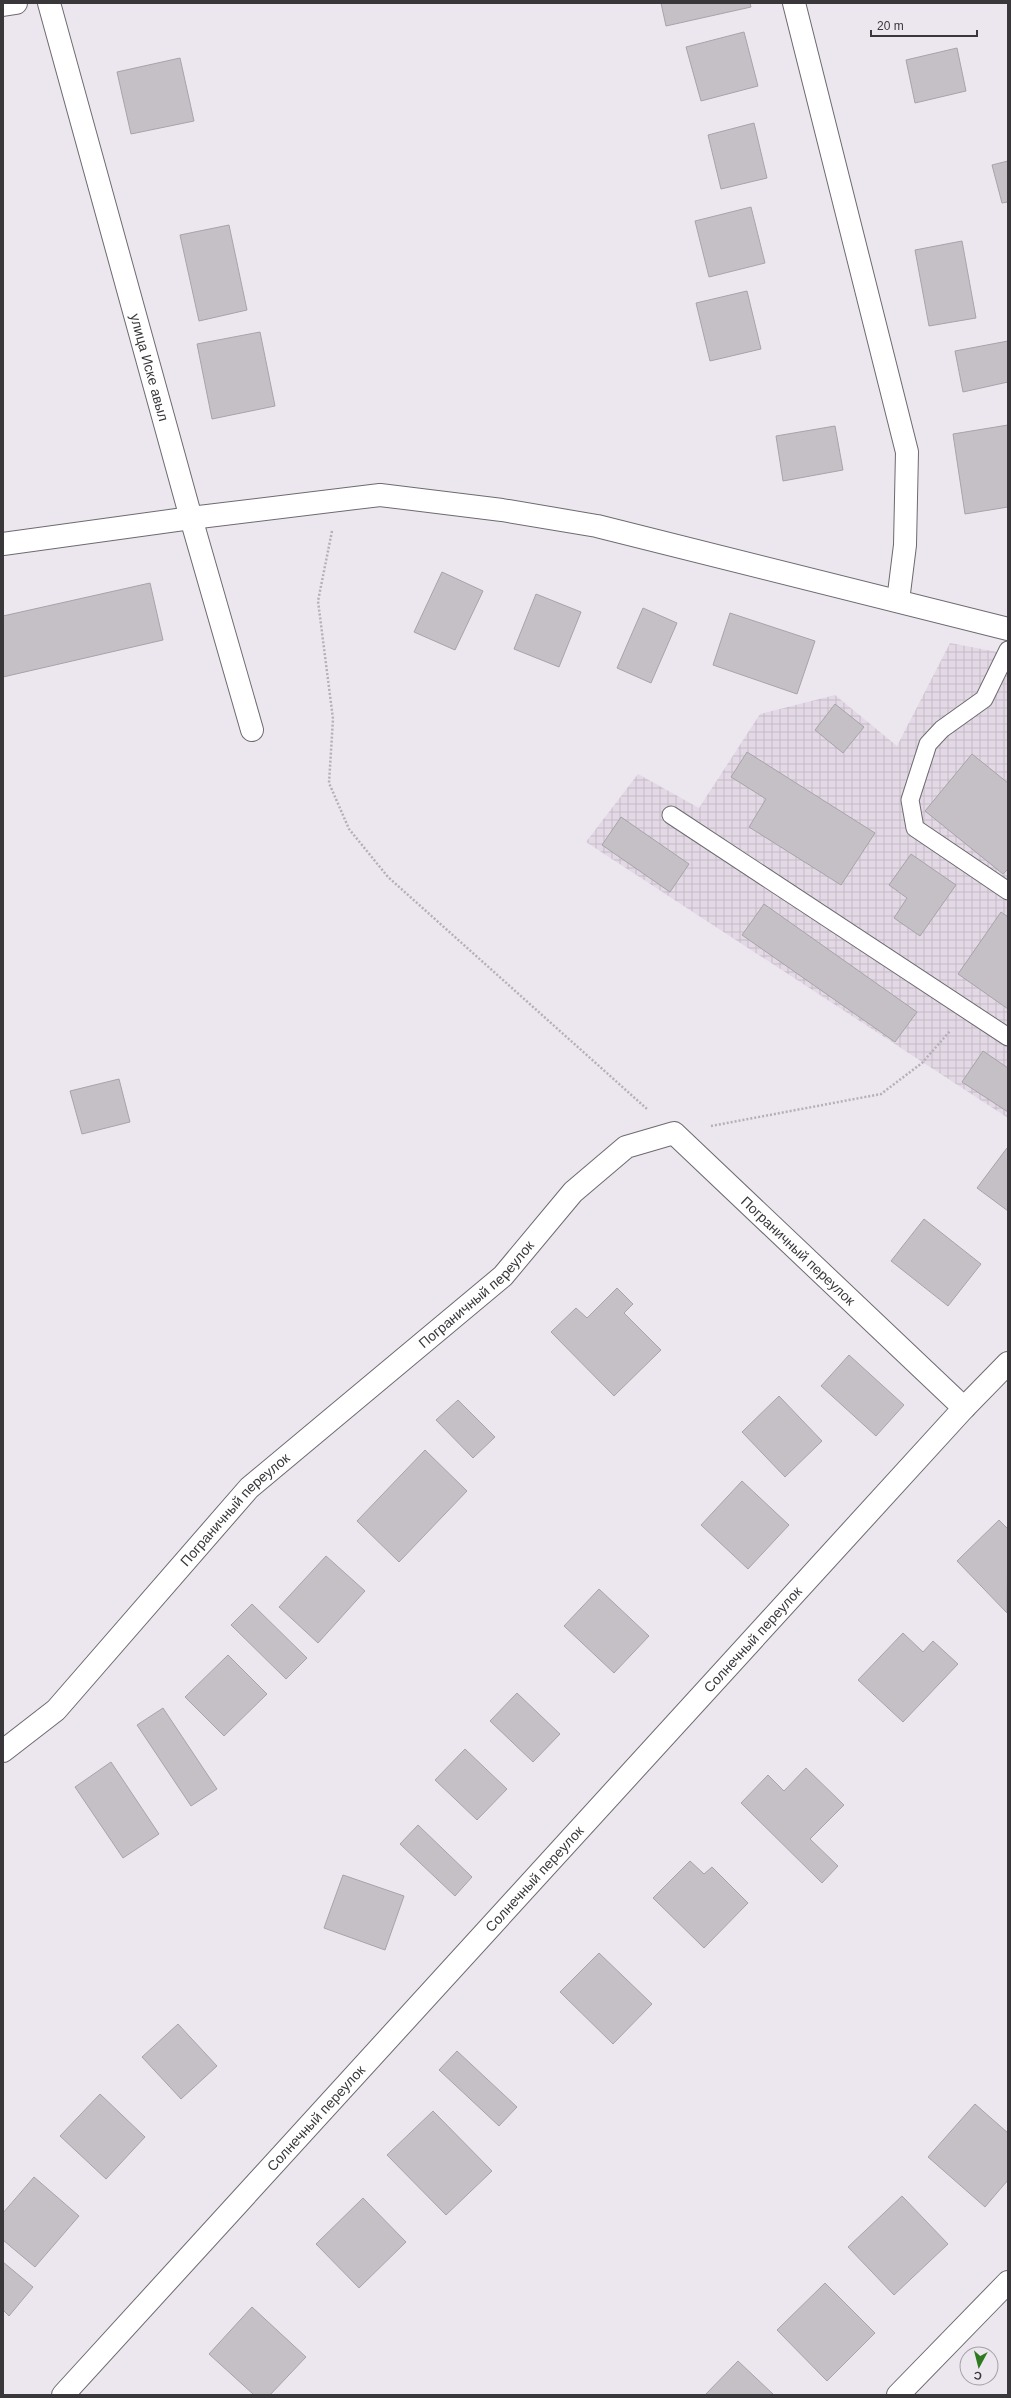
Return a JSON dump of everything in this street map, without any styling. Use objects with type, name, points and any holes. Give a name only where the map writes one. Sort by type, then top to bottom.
[{"type":"street","points":[[3,5],[16,3]]},
{"type":"street","name":"улица Иске авыл","points":[[49,3],[191,518],[252,730]]},
{"type":"street","points":[[794,3],[907,452],[905,546],[898,600]]},
{"type":"street","points":[[3,544],[191,518],[380,495],[502,510],[597,526],[898,600],[1008,629]]},
{"type":"street","name":"Пограничный переулок","points":[[3,1751],[56,1710],[249,1488],[503,1276],[573,1192],[626,1147],[674,1133],[964,1408]]},
{"type":"street","name":"Солнечный переулок","points":[[63,2395],[964,1408],[1008,1363]]},
{"type":"street","points":[[898,2395],[1008,2282]]},
{"type":"lane","points":[[1008,650],[984,699],[942,729],[928,744],[910,800],[915,828],[1008,891]]},
{"type":"lane","points":[[671,815],[1008,1037]]},
{"type":"path","points":[[338,501],[318,601],[333,719],[329,783],[349,829],[388,878],[674,1133],[881,1094],[922,1063],[968,1011]]},
{"type":"shaded area","points":[[950,643],[1008,654],[1008,1118],[586,842],[638,774],[699,808],[760,714],[835,695],[897,746]]},
{"type":"building","points":[[661,3],[750,3],[751,7],[666,26]]},
{"type":"building","points":[[744,32],[758,86],[701,101],[686,47]]},
{"type":"building","points":[[957,48],[966,91],[915,103],[906,60]]},
{"type":"building","points":[[180,58],[194,121],[131,134],[117,72]]},
{"type":"building","points":[[754,123],[767,178],[721,189],[708,135]]},
{"type":"building","points":[[1008,161],[1008,202],[1002,203],[992,165]]},
{"type":"building","points":[[751,207],[765,263],[709,277],[695,221]]},
{"type":"building","points":[[229,225],[247,310],[199,321],[180,235]]},
{"type":"building","points":[[962,241],[976,318],[929,326],[915,250]]},
{"type":"building","points":[[747,291],[761,349],[710,361],[696,303]]},
{"type":"building","points":[[260,332],[275,406],[212,419],[197,344]]},
{"type":"building","points":[[1008,341],[1008,382],[963,392],[955,351]]},
{"type":"building","points":[[1008,425],[1008,507],[965,514],[953,434]]},
{"type":"building","points":[[835,426],[843,470],[783,481],[776,436]]},
{"type":"building","points":[[442,572],[483,591],[455,650],[414,632]]},
{"type":"building","points":[[150,583],[163,640],[3,677],[3,616]]},
{"type":"building","points":[[536,594],[581,612],[559,667],[514,649]]},
{"type":"building","points":[[643,608],[677,623],[651,683],[617,668]]},
{"type":"building","points":[[730,613],[815,641],[797,694],[713,665]]},
{"type":"building","points":[[835,704],[864,727],[843,753],[815,730]]},
{"type":"building","points":[[747,752],[875,833],[841,885],[749,827],[766,799],[731,777]]},
{"type":"building","points":[[972,754],[1008,783],[1008,869],[1003,874],[925,811]]},
{"type":"building","points":[[621,817],[689,864],[670,892],[602,845]]},
{"type":"building","points":[[911,854],[956,885],[920,936],[894,918],[907,898],[889,885]]},
{"type":"building","points":[[764,904],[917,1012],[895,1042],[742,935]]},
{"type":"building","points":[[1001,912],[1008,917],[1008,1009],[958,974]]},
{"type":"building","points":[[983,1051],[1008,1068],[1008,1112],[962,1082]]},
{"type":"building","points":[[119,1079],[130,1122],[82,1134],[70,1091]]},
{"type":"building","points":[[1007,1148],[1008,1149],[1008,1211],[977,1188]]},
{"type":"building","points":[[924,1219],[981,1264],[948,1306],[891,1261]]},
{"type":"building","points":[[617,1288],[633,1304],[624,1313],[661,1350],[614,1396],[551,1332],[576,1308],[587,1318]]},
{"type":"building","points":[[849,1355],[904,1405],[876,1436],[821,1386]]},
{"type":"building","points":[[779,1396],[822,1441],[785,1477],[742,1432]]},
{"type":"building","points":[[458,1400],[495,1437],[473,1458],[436,1420]]},
{"type":"building","points":[[425,1450],[467,1491],[399,1562],[357,1521]]},
{"type":"building","points":[[742,1481],[789,1525],[748,1569],[701,1525]]},
{"type":"building","points":[[999,1520],[1008,1529],[1007,1613],[957,1561]]},
{"type":"building","points":[[326,1556],[365,1591],[318,1643],[279,1607]]},
{"type":"building","points":[[599,1589],[649,1636],[614,1673],[564,1626]]},
{"type":"building","points":[[252,1604],[307,1658],[286,1679],[231,1625]]},
{"type":"building","points":[[903,1633],[923,1652],[933,1641],[958,1664],[903,1722],[858,1680]]},
{"type":"building","points":[[228,1655],[267,1694],[224,1736],[185,1697]]},
{"type":"building","points":[[517,1693],[560,1734],[533,1762],[490,1721]]},
{"type":"building","points":[[163,1708],[217,1789],[191,1806],[137,1725]]},
{"type":"building","points":[[465,1749],[507,1789],[477,1820],[435,1780]]},
{"type":"building","points":[[111,1762],[159,1834],[123,1858],[75,1787]]},
{"type":"building","points":[[806,1768],[844,1805],[810,1839],[838,1866],[822,1883],[741,1803],[768,1775],[784,1791]]},
{"type":"building","points":[[418,1825],[472,1877],[455,1896],[400,1844]]},
{"type":"building","points":[[690,1861],[704,1874],[712,1867],[748,1903],[704,1948],[653,1898]]},
{"type":"building","points":[[343,1875],[404,1896],[385,1950],[324,1928]]},
{"type":"building","points":[[599,1953],[652,2004],[613,2044],[560,1992]]},
{"type":"building","points":[[178,2024],[217,2066],[181,2099],[142,2057]]},
{"type":"building","points":[[457,2051],[517,2107],[499,2126],[439,2070]]},
{"type":"building","points":[[100,2094],[145,2137],[106,2179],[60,2136]]},
{"type":"building","points":[[975,2104],[1008,2133],[1008,2180],[985,2207],[928,2157]]},
{"type":"building","points":[[433,2111],[492,2171],[446,2215],[387,2155]]},
{"type":"building","points":[[34,2177],[79,2216],[35,2267],[3,2240],[3,2213]]},
{"type":"building","points":[[902,2196],[948,2244],[894,2295],[848,2247]]},
{"type":"building","points":[[363,2198],[406,2242],[359,2288],[316,2244]]},
{"type":"building","points":[[3,2262],[33,2287],[9,2316],[3,2310]]},
{"type":"building","points":[[825,2283],[875,2333],[827,2381],[777,2330]]},
{"type":"building","points":[[252,2307],[306,2357],[270,2395],[254,2395],[209,2354]]},
{"type":"building","points":[[738,2361],[774,2395],[705,2395]]}]
